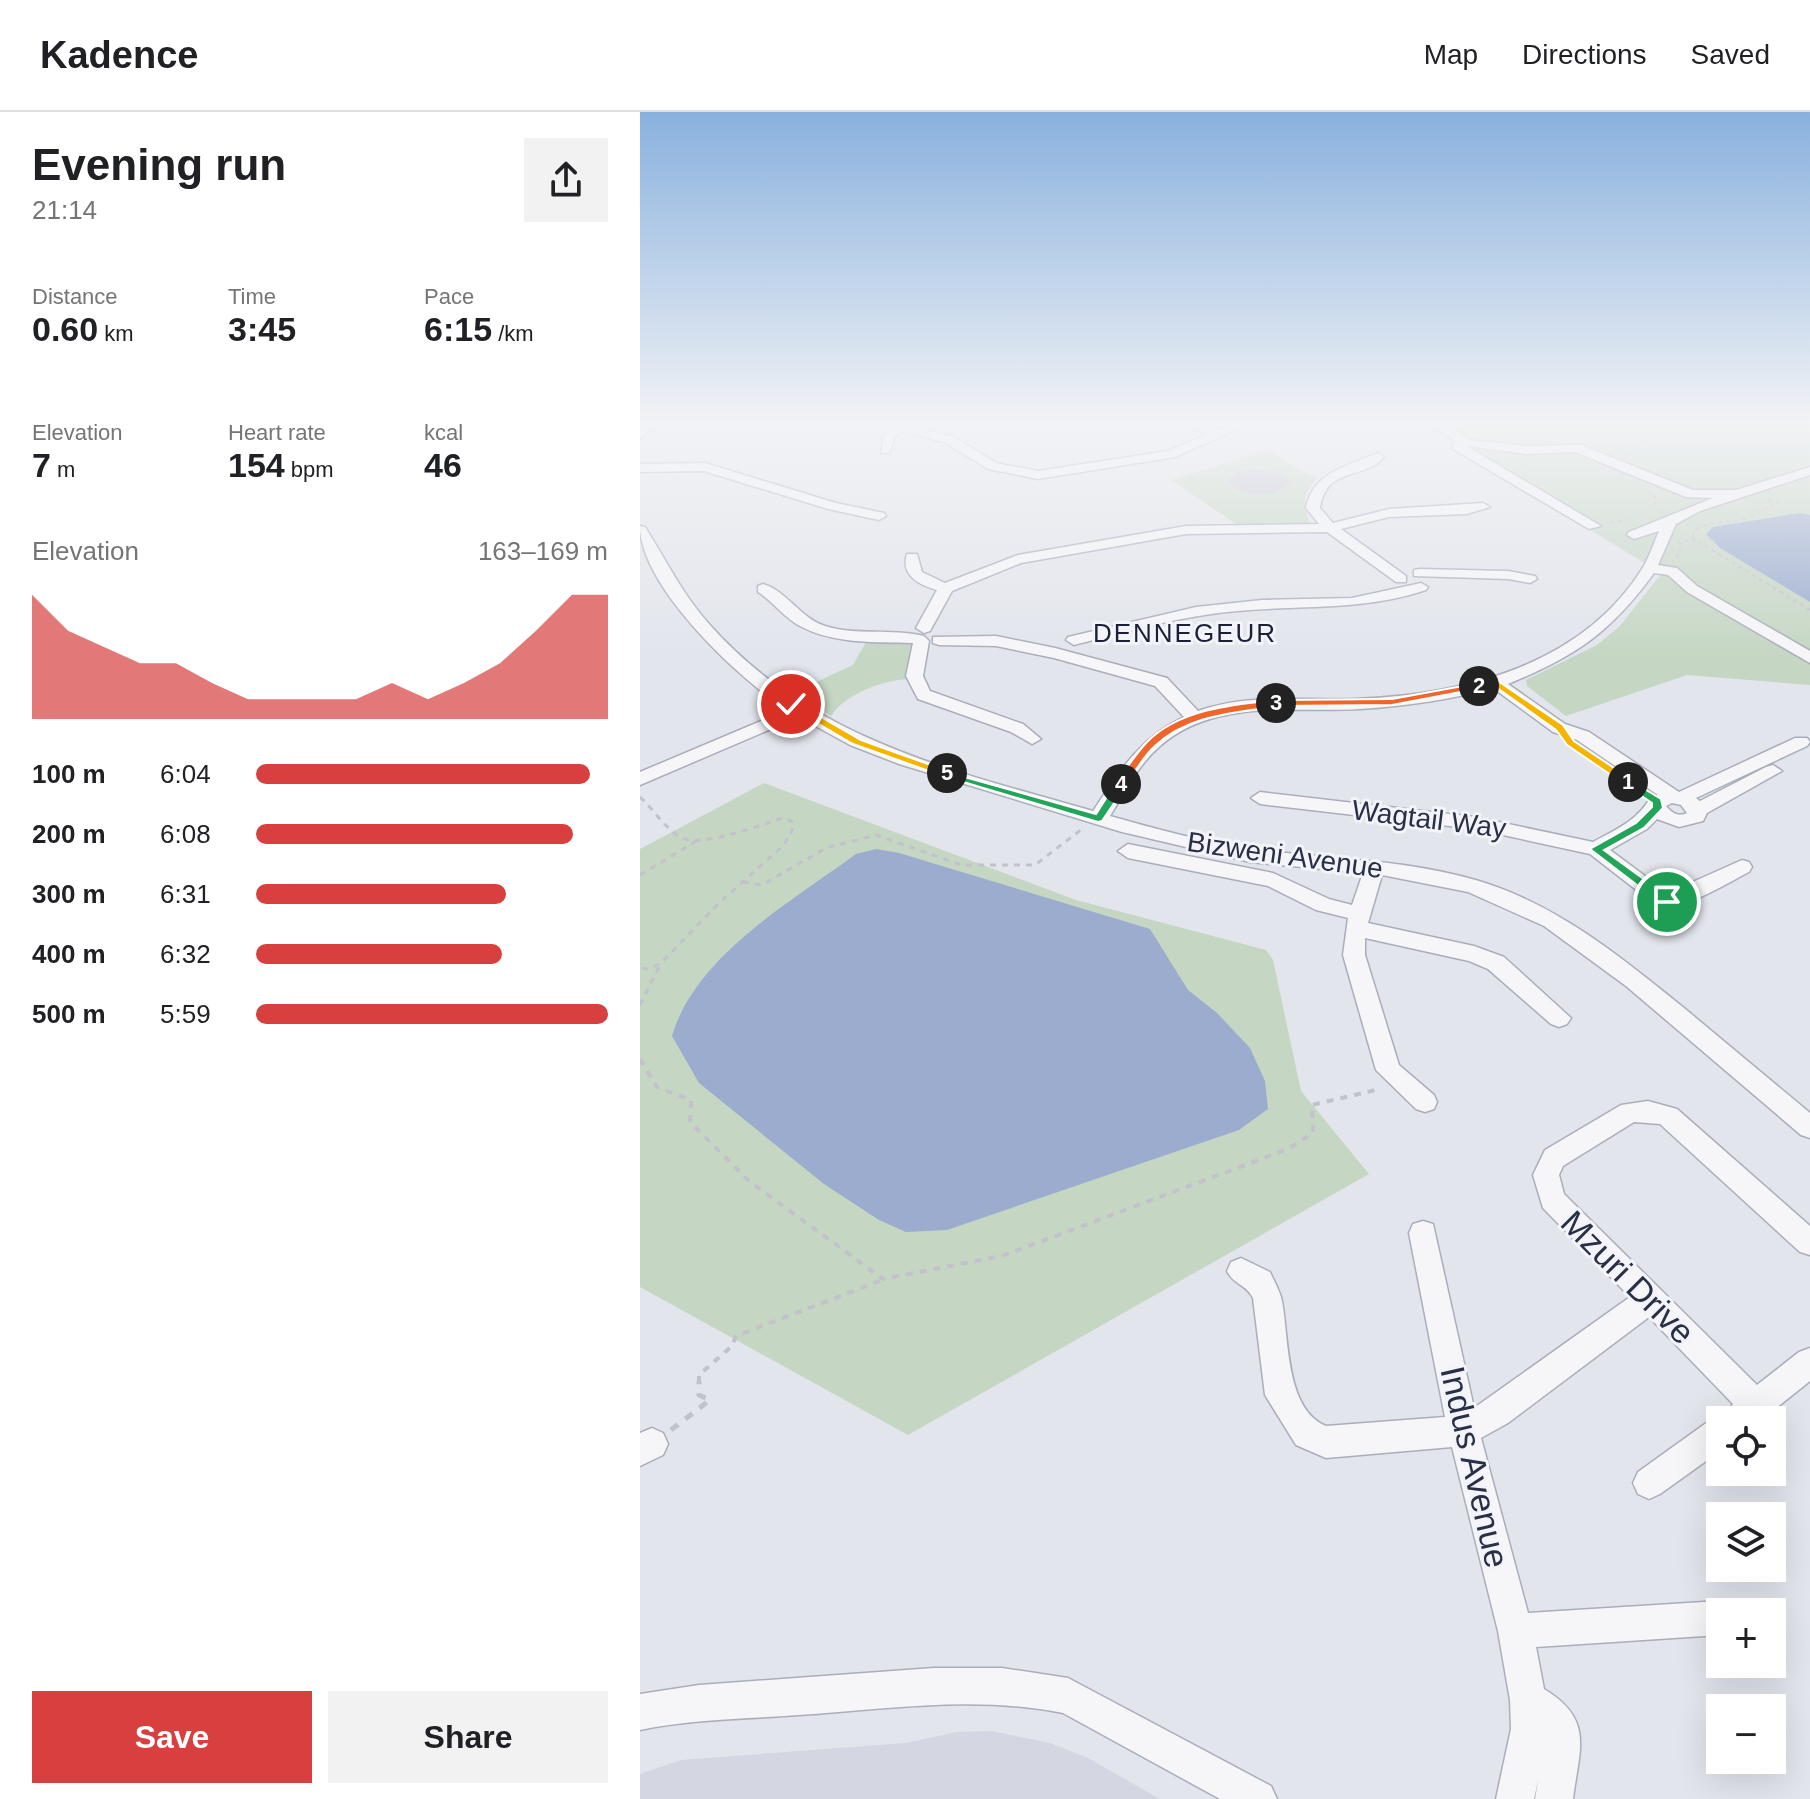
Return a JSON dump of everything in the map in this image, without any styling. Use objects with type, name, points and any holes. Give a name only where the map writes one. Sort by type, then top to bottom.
[{"type":"street","points":[[812,500],[879,516]]},
{"type":"street","points":[[1315,500],[1313,508],[1330,528],[1411,582]]},
{"type":"street","points":[[1549,500],[1594,526]]},
{"type":"street","points":[[1634,535],[1719,500]]},
{"type":"street","points":[[1032,739],[1017,728],[924,695],[917,688],[913,673],[946,588],[968,576],[1018,559],[1171,532],[1330,528],[1389,513],[1483,507]]},
{"type":"street","points":[[1098,819],[1151,743],[1204,715],[1254,704],[1404,701],[1495,682],[1562,654],[1594,634],[1622,608],[1652,563],[1670,522]]},
{"type":"street","name":"Bizweni Avenue","points":[[640,530],[663,574],[714,639],[739,664],[796,707],[857,742],[1005,792],[1216,849],[1425,874],[1502,896],[1547,917],[1608,957],[1810,1128]]},
{"type":"street","points":[[1634,535],[1664,541]]},
{"type":"street","points":[[1634,535],[1636,544],[1652,563],[1672,571],[1692,589],[1810,658]]},
{"type":"street","points":[[912,557],[911,565],[916,575],[924,582],[946,588]]},
{"type":"street","points":[[1056,649],[1069,653],[1076,643],[1190,611],[1251,605],[1355,604],[1411,582],[1477,574],[1530,579]]},
{"type":"street","points":[[763,589],[810,626],[837,632],[930,635],[1056,649],[1166,679],[1204,715]]},
{"type":"street","points":[[1076,643],[1089,656],[1108,664],[1166,679]]},
{"type":"street","points":[[1495,682],[1559,728],[1570,743],[1668,805],[1698,810],[1808,743]]},
{"type":"street","points":[[640,779],[702,752],[730,744],[796,707]]},
{"type":"street","points":[[1742,867],[1670,901],[1661,900],[1596,849],[1640,825],[1668,805],[1808,743]]},
{"type":"street","name":"Wagtail Way","points":[[1260,798],[1475,823],[1596,849]]},
{"type":"street","points":[[1128,851],[1273,880],[1358,921],[1474,954],[1496,963],[1559,1018]]},
{"type":"street","points":[[1374,868],[1352,941],[1388,1070],[1425,1102]]},
{"type":"street","name":"Mzuri Drive","points":[[1741,1406],[1649,1300],[1552,1200],[1546,1175],[1554,1158],[1630,1112],[1648,1111],[1668,1116],[1810,1243]]},
{"type":"street","name":"Indus Avenue","points":[[1423,1233],[1463,1431],[1515,1631],[1528,1700],[1529,1729],[1515,1799]]},
{"type":"street","points":[[1241,1271],[1260,1281],[1267,1298],[1280,1395],[1307,1434],[1326,1442],[1463,1431],[1497,1412],[1649,1300]]},
{"type":"street","points":[[1756,1406],[1810,1362]]},
{"type":"street","points":[[1649,1483],[1706,1442]]},
{"type":"street","points":[[1515,1631],[1706,1619]]},
{"type":"street","points":[[640,1712],[974,1685],[1036,1688],[1068,1696],[1258,1799]]},
{"type":"street","points":[[1528,1700],[1546,1711],[1563,1731],[1554,1799]]},
{"type":"path","points":[[1755,500],[1779,502],[1761,508],[1750,517],[1704,524],[1694,531],[1692,537],[1810,610]]},
{"type":"path","points":[[1683,544],[1687,540],[1700,542]]},
{"type":"path","points":[[640,797],[683,838],[698,840]]},
{"type":"path","points":[[640,875],[698,840],[726,832],[744,832],[771,820],[784,818],[793,822],[792,831],[783,846],[670,950],[640,1005]]},
{"type":"path","points":[[743,882],[762,885],[826,848],[876,835],[961,865],[1035,865],[1098,819]]},
{"type":"path","points":[[640,968],[649,969],[661,963]]},
{"type":"path","points":[[640,1059],[657,1087],[691,1100],[690,1122],[722,1150],[749,1181],[883,1279]]},
{"type":"path","points":[[646,1447],[710,1400],[699,1395],[699,1375],[732,1346],[736,1336],[883,1279],[1002,1256],[1274,1155],[1313,1133],[1312,1105],[1403,1085]]},
{"type":"shaded area","points":[[992,1731],[1050,1743],[1088,1758],[1160,1799],[640,1799],[640,1774],[681,1760],[905,1743],[957,1732]]},
{"type":"green space","points":[[1200,500],[1305,500],[1309,523],[1236,524]]},
{"type":"green space","points":[[1540,500],[1810,500],[1810,685],[1687,675],[1566,716],[1527,686],[1526,680],[1597,645],[1620,626],[1661,574],[1670,575],[1670,567],[1643,562]]},
{"type":"green space","points":[[869,637],[906,639],[914,643],[907,679],[864,690],[845,701],[831,716],[784,682],[812,684],[853,665]]},
{"type":"green space","points":[[764,783],[1076,900],[1266,950],[1273,960],[1301,1091],[1369,1174],[908,1435],[640,1287],[640,849]]},
{"type":"water","points":[[1800,513],[1810,515],[1810,602],[1720,548],[1706,534],[1713,527]]},
{"type":"water","points":[[876,849],[899,853],[1150,929],[1188,990],[1217,1013],[1250,1048],[1265,1081],[1268,1109],[1239,1130],[947,1230],[906,1232],[879,1220],[824,1184],[699,1083],[672,1036],[684,1007],[724,955],[776,911],[856,854]]},
{"type":"district","name":"DENNEGEUR","points":[[1185,633]]},
{"type":"route","points":[[791,704],[857,742],[1005,792],[1098,819],[1151,743],[1195,718],[1254,704],[1354,704],[1427,698],[1495,682],[1559,728],[1570,743],[1657,802],[1657,808],[1640,825],[1596,849],[1667,902]]}]
